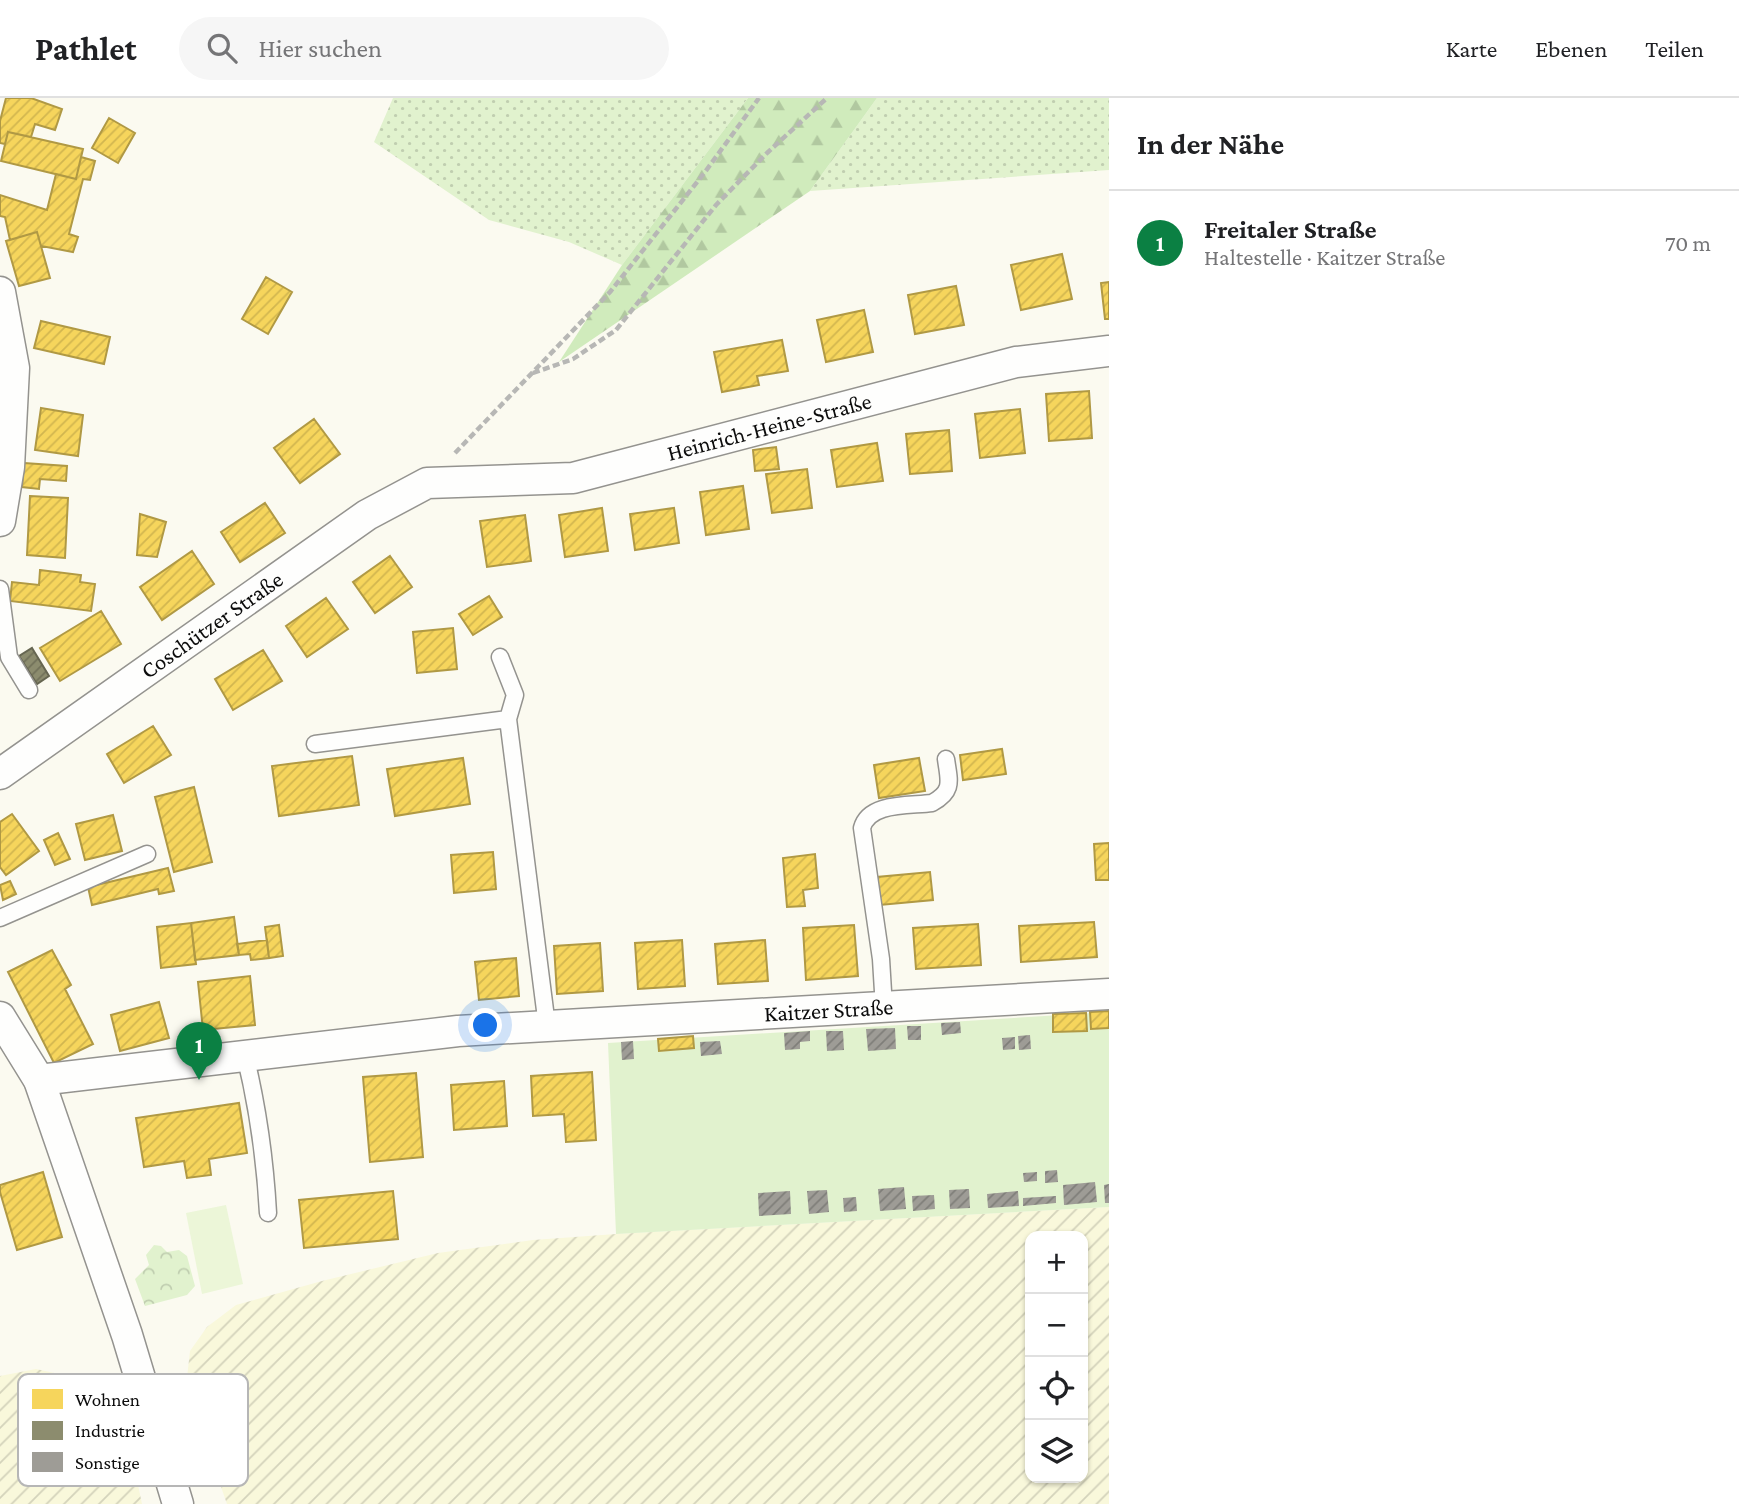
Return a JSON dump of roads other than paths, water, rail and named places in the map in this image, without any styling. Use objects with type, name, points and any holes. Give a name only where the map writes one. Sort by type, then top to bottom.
[{"type":"street","points":[[0,292],[14,368],[9,467],[0,520]]},
{"type":"street","name":"Heinrich-Heine-Straße","points":[[427,483],[573,478],[1016,362],[1109,351]]},
{"type":"street","name":"Coschützer Straße","points":[[0,774],[367,515],[427,483]]},
{"type":"street","name":"Kaitzer Straße","points":[[39,1080],[458,1031],[1109,994]]},
{"type":"street","points":[[0,1017],[39,1080],[139,1374]]},
{"type":"street","points":[[173,1486],[178,1504]]},
{"type":"lane","points":[[0,589],[9,657],[29,690]]},
{"type":"lane","points":[[500,657],[515,695],[508,719],[547,1026]]},
{"type":"lane","points":[[315,744],[508,719]]},
{"type":"lane","points":[[884,1008],[881,959],[862,828],[864,820],[877,809],[932,803],[939,799],[946,793],[949,785],[946,759]]},
{"type":"lane","points":[[0,918],[147,854]]},
{"type":"lane","points":[[245,1055],[261,1130],[268,1213]]},
{"type":"place","name":"Freitaler Straße","points":[[199,1080]]}]
